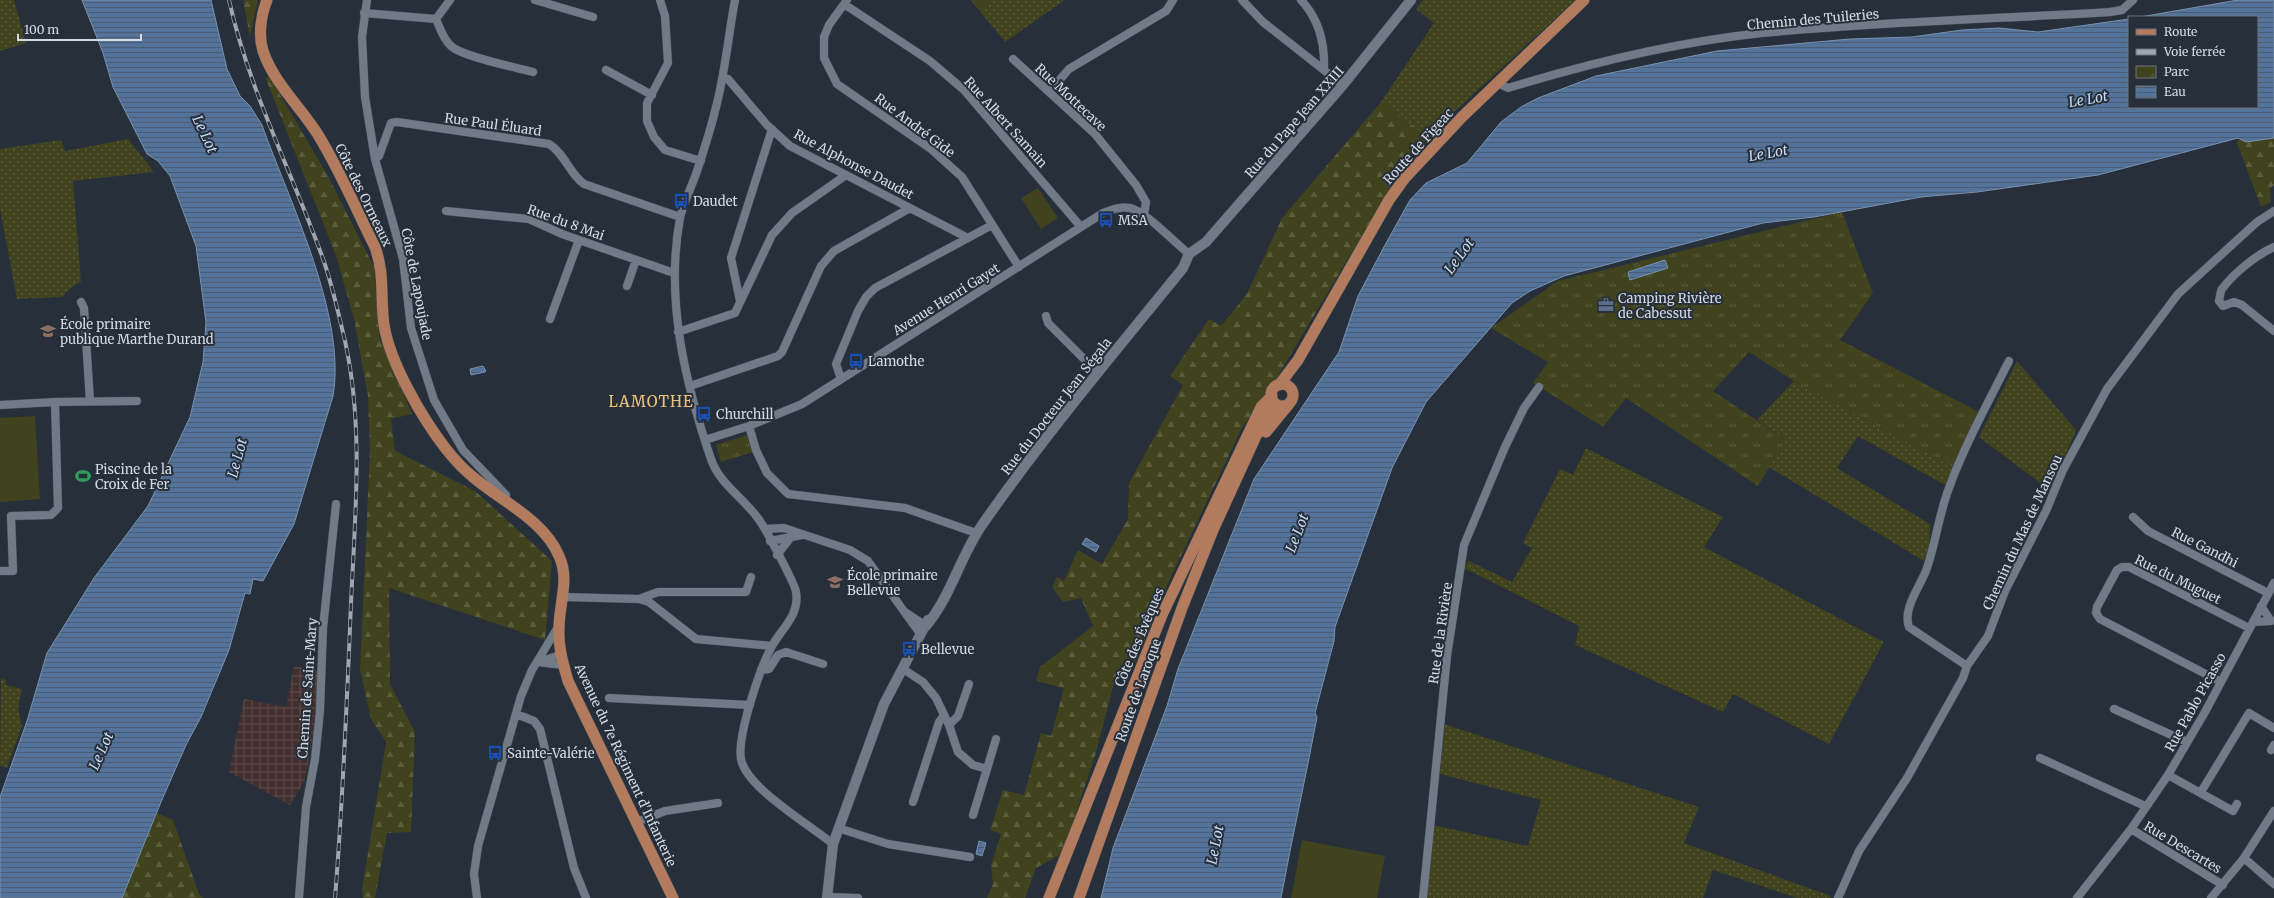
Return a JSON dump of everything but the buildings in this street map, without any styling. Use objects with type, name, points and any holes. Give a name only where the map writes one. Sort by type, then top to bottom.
[{"type":"main road","name":"Côte des Ormeaux","points":[[267,0],[262,16],[260,36],[263,51],[285,89],[321,139],[375,247],[381,265],[384,323],[394,361],[433,432],[446,450],[472,477],[503,500]]},
{"type":"main road","name":"Route de Figeac","points":[[1279,385],[1298,360],[1389,200],[1404,179],[1462,117],[1584,0]]},
{"type":"main road","name":"Route de Figeac","points":[[1291,388],[1298,360]]},
{"type":"main road","points":[[1279,385],[1285,385],[1291,388],[1293,395],[1289,404],[1282,406],[1273,400],[1274,389],[1279,385]]},
{"type":"main road","name":"Route de Laroque","points":[[1079,898],[1182,608],[1213,530],[1241,473],[1273,400]]},
{"type":"main road","name":"Côte des Évêques","points":[[1049,898],[1162,615],[1261,407],[1273,400]]},
{"type":"main road","name":"Route de Laroque","points":[[1241,473],[1267,430],[1289,404]]},
{"type":"main road","name":"Avenue du 7e Régiment d'Infanterie","points":[[503,500],[531,522],[548,538],[559,556],[564,573],[563,597],[558,627],[562,660],[571,687],[674,898]]},
{"type":"street","name":"Côte de Lapoujade","points":[[367,0],[364,13],[362,37],[365,97],[375,159],[402,259],[412,328],[434,400],[463,450],[506,495],[503,500]]},
{"type":"street","points":[[436,18],[450,0]]},
{"type":"street","points":[[536,0],[593,17]]},
{"type":"street","points":[[660,0],[665,16],[668,63],[647,103],[647,121],[654,137],[665,150],[700,161]]},
{"type":"street","points":[[735,0],[726,55],[724,78],[700,161],[680,217],[674,273],[678,332],[704,440],[717,474],[757,516],[796,590],[796,609],[772,646],[761,670],[744,724],[741,762],[755,782],[766,792],[794,816],[833,844]]},
{"type":"street","points":[[1049,92],[1068,69],[1166,11],[1174,0]]},
{"type":"street","points":[[1301,0],[1318,26],[1325,58],[1324,70]]},
{"type":"street","name":"Rue du Pape Jean XXIII","points":[[1189,254],[1206,242],[1343,85],[1412,0]]},
{"type":"street","name":"Chemin des Tuileries","points":[[1498,83],[1508,88],[1605,61],[1761,34],[1867,26],[2110,12],[2122,10],[2133,0]]},
{"type":"street","points":[[1246,1],[1263,22],[1343,85]]},
{"type":"street","name":"Rue André Gide","points":[[846,2],[829,25],[824,37],[824,58],[837,84],[931,149],[962,177],[1019,267]]},
{"type":"street","name":"Rue Albert Samain","points":[[846,2],[930,61],[964,90],[1081,227]]},
{"type":"street","points":[[364,13],[436,18]]},
{"type":"street","points":[[436,18],[444,38],[452,47],[472,55],[533,72]]},
{"type":"street","name":"Rue Mottecave","points":[[1013,59],[1095,134],[1136,185],[1146,202],[1144,215]]},
{"type":"street","points":[[606,70],[652,95]]},
{"type":"street","name":"Rue Alphonse Daudet","points":[[724,78],[728,80],[772,129],[790,146],[968,238]]},
{"type":"street","name":"Rue Paul Éluard","points":[[375,159],[379,156],[391,123],[397,122],[549,144],[562,155],[577,179],[584,184],[680,217]]},
{"type":"street","points":[[740,301],[731,258],[772,129]]},
{"type":"street","points":[[678,332],[735,313],[772,235],[792,213],[846,175]]},
{"type":"street","points":[[690,386],[778,356],[782,352],[820,266],[834,251],[910,208]]},
{"type":"street","name":"Avenue Henri Gayet","points":[[704,440],[749,426],[802,404],[1102,213],[1118,208],[1130,208],[1144,215],[1189,254]]},
{"type":"street","name":"Rue du 8 Mai","points":[[446,211],[529,219],[579,240],[674,273]]},
{"type":"street","name":"Chemin du Mas de Mansou","points":[[1838,898],[1859,851],[1919,757],[1963,678],[1967,666],[1988,636],[2005,591],[2046,511],[2064,470],[2107,389],[2141,341],[2178,294],[2257,222],[2274,211]]},
{"type":"street","points":[[841,379],[836,364],[858,311],[866,297],[876,288],[992,224]]},
{"type":"street","points":[[550,319],[579,240]]},
{"type":"street","points":[[2274,247],[2260,254],[2239,272],[2222,290],[2219,301],[2223,306],[2234,302],[2242,304],[2274,331]]},
{"type":"street","name":"Rue du Docteur Jean Ségala","points":[[827,898],[833,844],[884,704],[926,626],[939,610],[976,533],[1049,433],[1183,268],[1189,254]]},
{"type":"street","points":[[627,286],[636,260]]},
{"type":"street","points":[[81,302],[84,308],[90,401]]},
{"type":"street","points":[[1046,316],[1048,323],[1098,373]]},
{"type":"street","points":[[1967,666],[1909,627],[1908,615],[1932,553],[1940,515],[1949,486],[2009,361]]},
{"type":"street","name":"Rue de la Rivière","points":[[1423,898],[1447,656],[1464,545],[1505,447],[1524,408],[1538,387]]},
{"type":"street","points":[[0,405],[90,401],[137,402]]},
{"type":"street","points":[[0,571],[13,571],[11,516],[52,515],[58,508],[55,402]]},
{"type":"street","points":[[749,426],[756,450],[767,473],[788,494],[905,508],[976,533]]},
{"type":"street","name":"Chemin de Saint-Mary","points":[[299,898],[306,807],[315,759],[320,711],[323,628],[336,504]]},
{"type":"street","name":"Rue Gandhi","points":[[2133,518],[2148,531],[2268,593]]},
{"type":"street","points":[[765,529],[784,528],[850,550],[868,561],[921,636]]},
{"type":"street","points":[[770,541],[791,536],[804,535]]},
{"type":"street","points":[[777,555],[791,536]]},
{"type":"street","name":"Rue du Muguet","points":[[2221,682],[2100,619],[2096,613],[2097,607],[2117,570],[2122,567],[2129,567],[2251,625]]},
{"type":"street","points":[[639,599],[658,592],[746,592],[751,577]]},
{"type":"street","name":"Rue Pablo Picasso","points":[[2077,898],[2130,829],[2168,775],[2221,682],[2274,583]]},
{"type":"street","points":[[563,597],[639,599],[648,602],[696,639],[772,646]]},
{"type":"street","points":[[2251,625],[2272,623],[2262,606]]},
{"type":"street","points":[[905,612],[916,617],[926,626]]},
{"type":"street","points":[[477,898],[474,874],[478,846],[521,696],[532,670],[558,627]]},
{"type":"street","points":[[761,670],[769,669],[778,655],[786,652],[823,664]]},
{"type":"street","points":[[538,662],[562,660]]},
{"type":"street","points":[[903,669],[923,682],[936,698],[950,725],[958,752],[973,765],[987,769]]},
{"type":"street","points":[[950,725],[958,716],[969,684]]},
{"type":"street","points":[[609,698],[750,705]]},
{"type":"street","points":[[2114,709],[2187,742]]},
{"type":"street","points":[[2201,792],[2249,713],[2274,728]]},
{"type":"street","points":[[516,714],[534,721],[540,729],[574,868],[586,898]]},
{"type":"street","points":[[913,802],[938,722],[944,714]]},
{"type":"street","points":[[973,815],[996,739]]},
{"type":"street","points":[[2040,758],[2145,806]]},
{"type":"street","points":[[2168,775],[2233,811],[2237,804]]},
{"type":"street","points":[[637,822],[665,812],[718,803]]},
{"type":"street","points":[[2211,898],[2244,858],[2274,812]]},
{"type":"street","points":[[838,828],[888,844],[970,857]]},
{"type":"street","name":"Rue Descartes","points":[[2130,829],[2223,885]]},
{"type":"street","points":[[2244,858],[2274,884]]},
{"type":"street","points":[[827,898],[858,898]]},
{"type":"shaded area","points":[[294,666],[319,671],[317,716],[305,780],[290,805],[229,772],[244,699],[286,707]]},
{"type":"green space","points":[[0,0],[14,0],[26,43],[0,51]]},
{"type":"green space","points":[[243,0],[258,0],[250,37]]},
{"type":"green space","points":[[971,0],[993,0],[979,10]]},
{"type":"green space","points":[[993,0],[1065,0],[1005,42],[979,10]]},
{"type":"green space","points":[[1423,0],[1575,0],[1453,113],[1418,131],[1381,102],[1434,23],[1416,9]]},
{"type":"green space","points":[[269,76],[328,176],[374,267],[379,337],[412,414],[391,419],[395,451],[475,491],[552,561],[545,640],[389,588],[390,684],[415,732],[411,832],[387,833],[375,898],[363,898],[362,890],[386,742],[371,719],[360,670],[370,451],[368,396],[354,319],[336,256],[266,79]]},
{"type":"green space","points":[[1381,102],[1418,130],[1453,113],[1406,162],[1276,379],[1242,428],[1169,581],[1137,660],[1115,679],[1095,756],[1063,853],[1036,868],[1025,898],[987,898],[993,884],[991,865],[1001,834],[990,830],[1003,790],[1024,795],[1041,733],[1051,736],[1064,688],[1036,681],[1040,667],[1093,626],[1081,598],[1063,602],[1052,587],[1057,577],[1064,581],[1078,550],[1102,564],[1128,519],[1129,483],[1183,385],[1170,376],[1209,319],[1221,326],[1247,294],[1282,218]]},
{"type":"green space","points":[[2239,138],[2246,142],[2274,138],[2274,185],[2270,189],[2271,202],[2261,207],[2237,143]]},
{"type":"green space","points":[[128,139],[154,172],[73,181],[81,282],[73,286],[62,297],[17,299],[0,209],[0,149],[61,140],[65,151]]},
{"type":"green space","points":[[1038,188],[1058,218],[1041,229],[1021,198]]},
{"type":"green space","points":[[1842,212],[1873,293],[1840,340],[1979,412],[1953,467],[1794,381],[1749,352],[1713,391],[1786,440],[1758,486],[1626,398],[1603,427],[1533,383],[1548,362],[1491,328],[1558,281]]},
{"type":"green space","points":[[2017,361],[2076,430],[2051,491],[1979,437]]},
{"type":"green space","points":[[1794,381],[1953,467],[1945,485],[1858,436],[1837,468],[1930,524],[1929,549],[1924,561],[1769,467],[1786,440],[1757,420]]},
{"type":"green space","points":[[35,416],[40,499],[0,502],[0,418]]},
{"type":"green space","points":[[747,435],[753,452],[721,462],[716,445]]},
{"type":"green space","points":[[1586,448],[1723,517],[1704,547],[1884,642],[1829,744],[1733,694],[1723,712],[1575,645],[1579,626],[1464,568],[1468,561],[1512,582],[1532,548],[1523,543],[1560,469],[1573,475]]},
{"type":"green space","points":[[1,678],[6,680],[6,685],[22,689],[18,708],[22,726],[7,768],[0,766]]},
{"type":"green space","points":[[1444,724],[1699,807],[1684,843],[1831,896],[1830,898],[1797,898],[1713,870],[1703,898],[1427,898],[1433,825],[1528,846],[1541,800],[1440,774]]},
{"type":"green space","points":[[157,813],[173,820],[199,894],[203,898],[122,898]]},
{"type":"green space","points":[[1302,840],[1385,856],[1377,898],[1291,898]]},
{"type":"water","name":"Le Lot","points":[[82,0],[211,0],[227,69],[240,96],[250,106],[262,125],[313,259],[324,295],[332,331],[335,365],[333,396],[294,524],[263,581],[253,579],[250,594],[245,593],[229,650],[201,717],[186,745],[161,802],[122,898],[0,898],[0,797],[27,721],[47,653],[94,578],[148,506],[190,417],[203,362],[206,322],[196,246],[170,176],[158,161],[147,154],[113,87],[103,53]]},
{"type":"water","name":"Le Lot","points":[[2238,0],[2274,0],[2274,138],[2246,142],[2238,138],[2098,175],[1977,192],[1921,197],[1814,217],[1763,223],[1564,276],[1530,291],[1512,303],[1426,402],[1392,468],[1335,627],[1334,641],[1315,713],[1317,717],[1281,898],[1101,898],[1113,848],[1167,706],[1178,669],[1254,479],[1339,352],[1358,296],[1410,200],[1426,183],[1467,163],[1501,122],[1521,107],[1538,98],[1596,76],[1717,51],[1850,39],[1912,37],[1962,30],[1999,28],[2038,32],[2128,19],[2128,108],[2258,108],[2258,16],[2146,16]]},
{"type":"water","points":[[1665,260],[1668,268],[1630,280],[1628,272]]},
{"type":"water","points":[[483,366],[486,371],[485,372],[471,375],[470,369]]},
{"type":"water","points":[[1086,538],[1099,546],[1096,552],[1082,544]]},
{"type":"water","points":[[979,841],[986,843],[982,856],[976,854]]},
{"type":"railway","points":[[229,0],[237,33],[259,98],[326,266],[345,341],[355,406],[357,471],[356,504],[335,898]]},
{"type":"place","name":"Daudet","points":[[681,201]]},
{"type":"place","name":"MSA","points":[[1106,220]]},
{"type":"place","name":"Camping Rivière de Cabessut","points":[[1606,305]]},
{"type":"place","name":"École primaire publique Marthe Durand","points":[[48,331]]},
{"type":"place","name":"Lamothe","points":[[856,361]]},
{"type":"place","name":"Churchill","points":[[704,414]]},
{"type":"place","name":"Piscine de la Croix de Fer","points":[[83,476]]},
{"type":"place","name":"École primaire Bellevue","points":[[835,582]]},
{"type":"place","name":"Bellevue","points":[[909,649]]},
{"type":"place","name":"Sainte-Valérie","points":[[495,753]]},
{"type":"district","name":"LAMOTHE","points":[[651,402]]}]
